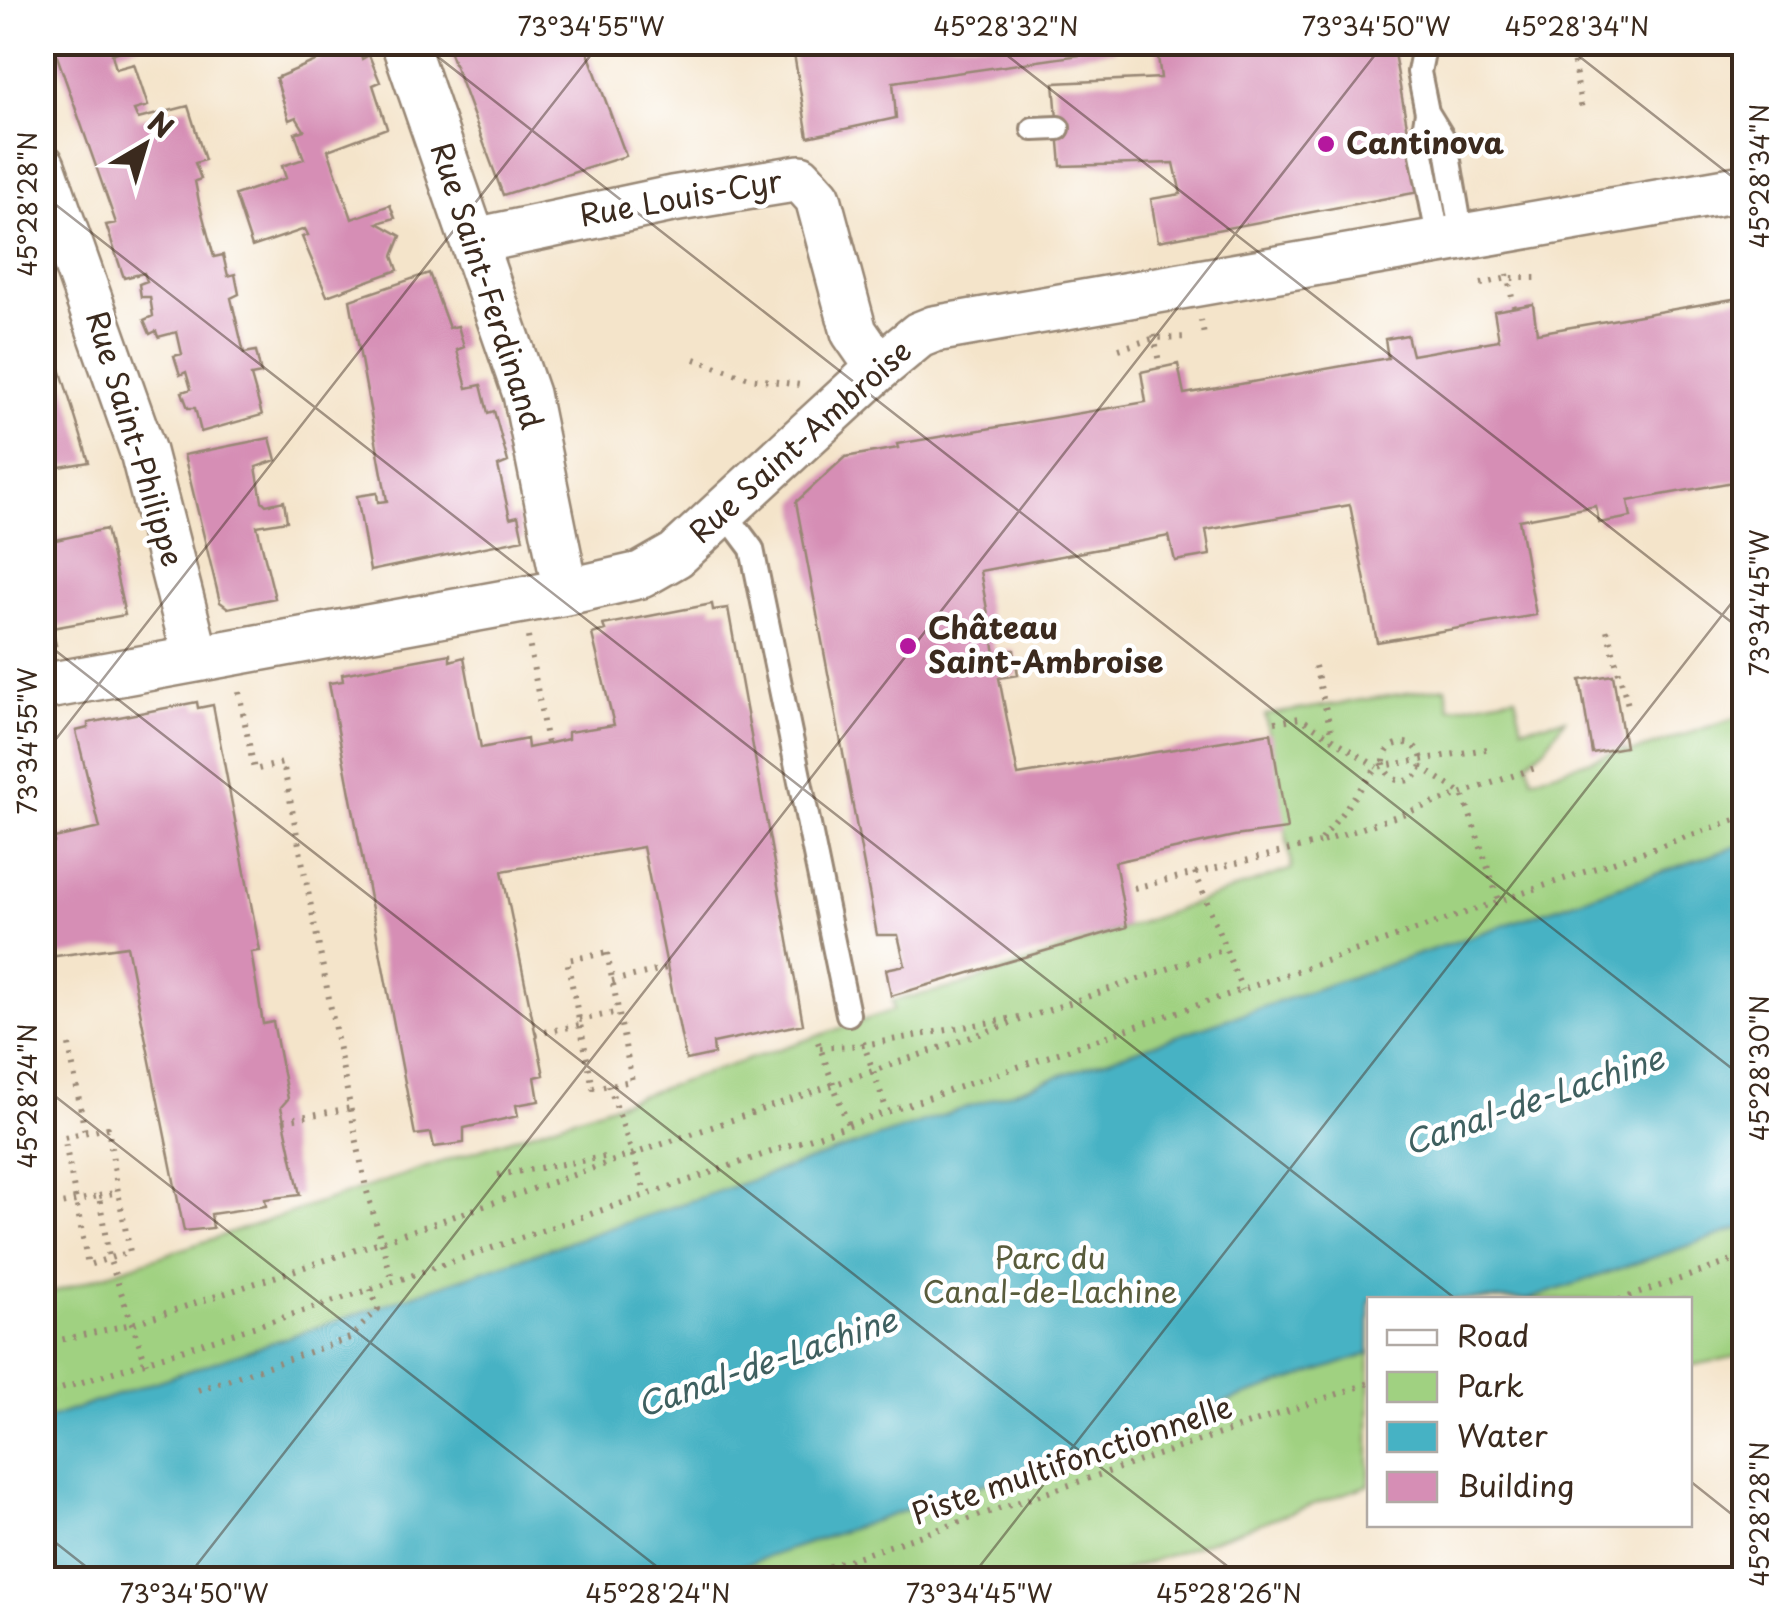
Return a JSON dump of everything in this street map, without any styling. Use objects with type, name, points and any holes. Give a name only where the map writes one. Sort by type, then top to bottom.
[{"type":"street","name":"Rue Saint-Ferdinand","points":[[404,42],[526,394],[566,592]]},
{"type":"street","name":"Rue Saint-Philippe","points":[[42,166],[142,452],[196,658]]},
{"type":"street","name":"Rue Louis-Cyr","points":[[475,240],[800,178],[818,198],[854,332],[879,368]]},
{"type":"street","name":"Rue Saint-Ambroise","points":[[42,686],[566,592],[658,566],[725,514],[879,368],[919,335],[951,324],[1744,188]]},
{"type":"lane","points":[[1424,42],[1420,72],[1426,112],[1446,144],[1450,239]]},
{"type":"lane","points":[[1033,128],[1058,128]]},
{"type":"lane","points":[[725,514],[752,550],[854,1024]]},
{"type":"path","points":[[1570,42],[1582,110]]},
{"type":"path","points":[[1654,54],[1735,42]]},
{"type":"path","points":[[1506,265],[1514,307]]},
{"type":"path","points":[[1481,284],[1508,278],[1542,278]]},
{"type":"path","points":[[1153,326],[1160,368]]},
{"type":"path","points":[[1119,349],[1154,338],[1190,337]]},
{"type":"path","points":[[695,360],[749,378],[807,386]]},
{"type":"path","points":[[1606,630],[1628,705]]},
{"type":"path","points":[[529,644],[547,744]]},
{"type":"path","points":[[1315,666],[1334,739]]},
{"type":"path","points":[[241,702],[254,770],[282,763],[350,1108],[392,1282]]},
{"type":"path","points":[[1274,722],[1300,718],[1398,781],[1414,778],[1422,764]]},
{"type":"path","points":[[1319,843],[1380,766],[1388,750],[1399,743],[1417,749],[1422,764],[1464,794],[1499,901]]},
{"type":"path","points":[[1380,766],[1422,764],[1486,749]]},
{"type":"path","points":[[1134,888],[1319,843],[1538,767]]},
{"type":"path","points":[[42,1395],[372,1289],[1242,990],[1296,968],[1744,818]]},
{"type":"path","points":[[1194,872],[1242,990]]},
{"type":"path","points":[[42,1344],[132,1324],[380,1242],[1225,949]]},
{"type":"path","points":[[607,953],[612,981],[632,1080],[592,1088],[567,960],[607,953]]},
{"type":"path","points":[[612,981],[668,968]]},
{"type":"path","points":[[535,1034],[619,1012]]},
{"type":"path","points":[[903,1039],[1030,1016]]},
{"type":"path","points":[[854,1024],[887,1111]]},
{"type":"path","points":[[818,1042],[848,1125]]},
{"type":"path","points":[[69,1045],[86,1133]]},
{"type":"path","points":[[609,1085],[646,1194]]},
{"type":"path","points":[[284,1120],[350,1108]]},
{"type":"path","points":[[108,1128],[118,1192],[130,1252],[88,1265],[64,1138],[108,1128]]},
{"type":"path","points":[[498,1175],[631,1152]]},
{"type":"path","points":[[42,1208],[118,1192]]},
{"type":"path","points":[[99,1196],[109,1258],[146,1363]]},
{"type":"path","points":[[1627,1297],[1744,1257]]},
{"type":"path","points":[[198,1390],[350,1338],[378,1309],[372,1289]]},
{"type":"path","name":"Piste multifonctionnelle","points":[[789,1580],[1367,1385]]},
{"type":"green space","name":"Parc du Canal-de-Lachine","points":[[1446,687],[1450,708],[1515,696],[1522,727],[1565,719],[1546,746],[1528,762],[1532,779],[1625,749],[1627,754],[1744,715],[1744,1355],[1692,1366],[1692,1297],[1367,1297],[1367,1486],[1101,1579],[43,1579],[42,1296],[815,1037],[894,1010],[892,1001],[960,986],[1292,869],[1265,715]]},
{"type":"water","name":"Parc du Canal-de-Lachine","points":[[1744,844],[1744,1227],[1536,1297],[1367,1297],[1367,1355],[702,1579],[43,1579],[43,1420]]},
{"type":"building","points":[[52,42],[146,42],[112,54],[116,69],[134,64],[148,106],[134,110],[138,119],[188,106],[205,160],[195,163],[201,179],[195,181],[199,202],[214,257],[223,255],[228,276],[235,274],[239,294],[231,298],[244,353],[256,351],[261,374],[251,376],[262,415],[201,432],[195,408],[188,408],[182,392],[191,389],[186,372],[180,375],[174,356],[182,354],[177,332],[158,337],[156,331],[150,334],[144,320],[153,316],[150,297],[141,297],[139,284],[147,281],[144,273],[124,278],[106,225],[116,223]]},
{"type":"building","points":[[305,42],[364,42],[357,46],[362,59],[369,55],[380,82],[373,85],[387,128],[328,150],[352,219],[390,205],[395,218],[378,223],[401,236],[393,256],[398,270],[327,296],[302,237],[308,235],[305,229],[252,247],[235,195],[286,178],[282,166],[304,159],[295,133],[304,130],[296,117],[289,120],[276,78],[320,59],[317,50],[309,54]]},
{"type":"building","points":[[446,42],[584,42],[626,156],[503,195]]},
{"type":"building","points":[[792,42],[1114,42],[1115,50],[893,82],[896,118],[808,137]]},
{"type":"building","points":[[1156,42],[1392,42],[1419,192],[1158,241],[1151,199],[1181,194],[1174,163],[1061,166],[1054,83],[1161,78]]},
{"type":"building","points":[[429,273],[449,328],[458,326],[464,347],[457,350],[467,388],[481,385],[488,413],[494,411],[508,462],[498,466],[510,518],[518,516],[523,539],[370,571],[357,496],[377,493],[378,502],[387,501],[350,300]]},
{"type":"building","name":"Château Saint-Ambroise","points":[[1744,297],[1744,480],[1628,501],[1631,517],[1599,523],[1596,506],[1519,520],[1536,615],[1377,642],[1350,505],[1206,530],[1210,555],[1175,561],[1169,536],[980,571],[995,653],[1014,650],[1018,675],[999,678],[1018,775],[1271,733],[1287,829],[1234,836],[1115,862],[1127,927],[891,996],[886,969],[905,965],[898,935],[877,935],[796,502],[845,457],[898,448],[897,444],[1146,402],[1141,372],[1178,364],[1184,394],[1388,358],[1385,339],[1407,335],[1412,355],[1499,340],[1494,311],[1533,304],[1537,333]]},
{"type":"building","points":[[58,362],[89,462],[42,470],[42,365]]},
{"type":"building","points":[[270,438],[276,460],[256,467],[262,501],[266,505],[284,501],[287,521],[257,526],[275,598],[228,608],[220,602],[184,455]]},
{"type":"building","points":[[106,529],[125,615],[52,628],[56,645],[42,647],[42,543]]},
{"type":"building","points":[[712,604],[713,610],[728,608],[803,1024],[713,1043],[714,1054],[686,1060],[643,847],[502,871],[544,1075],[535,1077],[539,1101],[516,1105],[518,1116],[464,1128],[464,1143],[434,1147],[431,1133],[415,1135],[329,683],[343,681],[342,674],[450,654],[450,661],[464,657],[481,748],[527,739],[528,748],[568,739],[568,732],[614,725],[592,634],[605,630],[603,625]]},
{"type":"building","points":[[1613,675],[1625,747],[1592,753],[1580,680]]},
{"type":"building","points":[[197,702],[198,708],[213,705],[260,951],[251,952],[263,1024],[273,1022],[288,1099],[281,1107],[300,1195],[265,1199],[266,1206],[211,1214],[213,1228],[184,1231],[127,946],[42,958],[42,845],[54,843],[54,838],[100,828],[76,731],[88,728],[88,723]]},
{"type":"place","name":"Cantinova","points":[[1326,144]]},
{"type":"place","name":"Château Saint-Ambroise","points":[[908,646]]},
{"type":"water label","name":"Canal-de-Lachine","points":[[1534,1101]]},
{"type":"water label","name":"Canal-de-Lachine","points":[[767,1363]]}]
